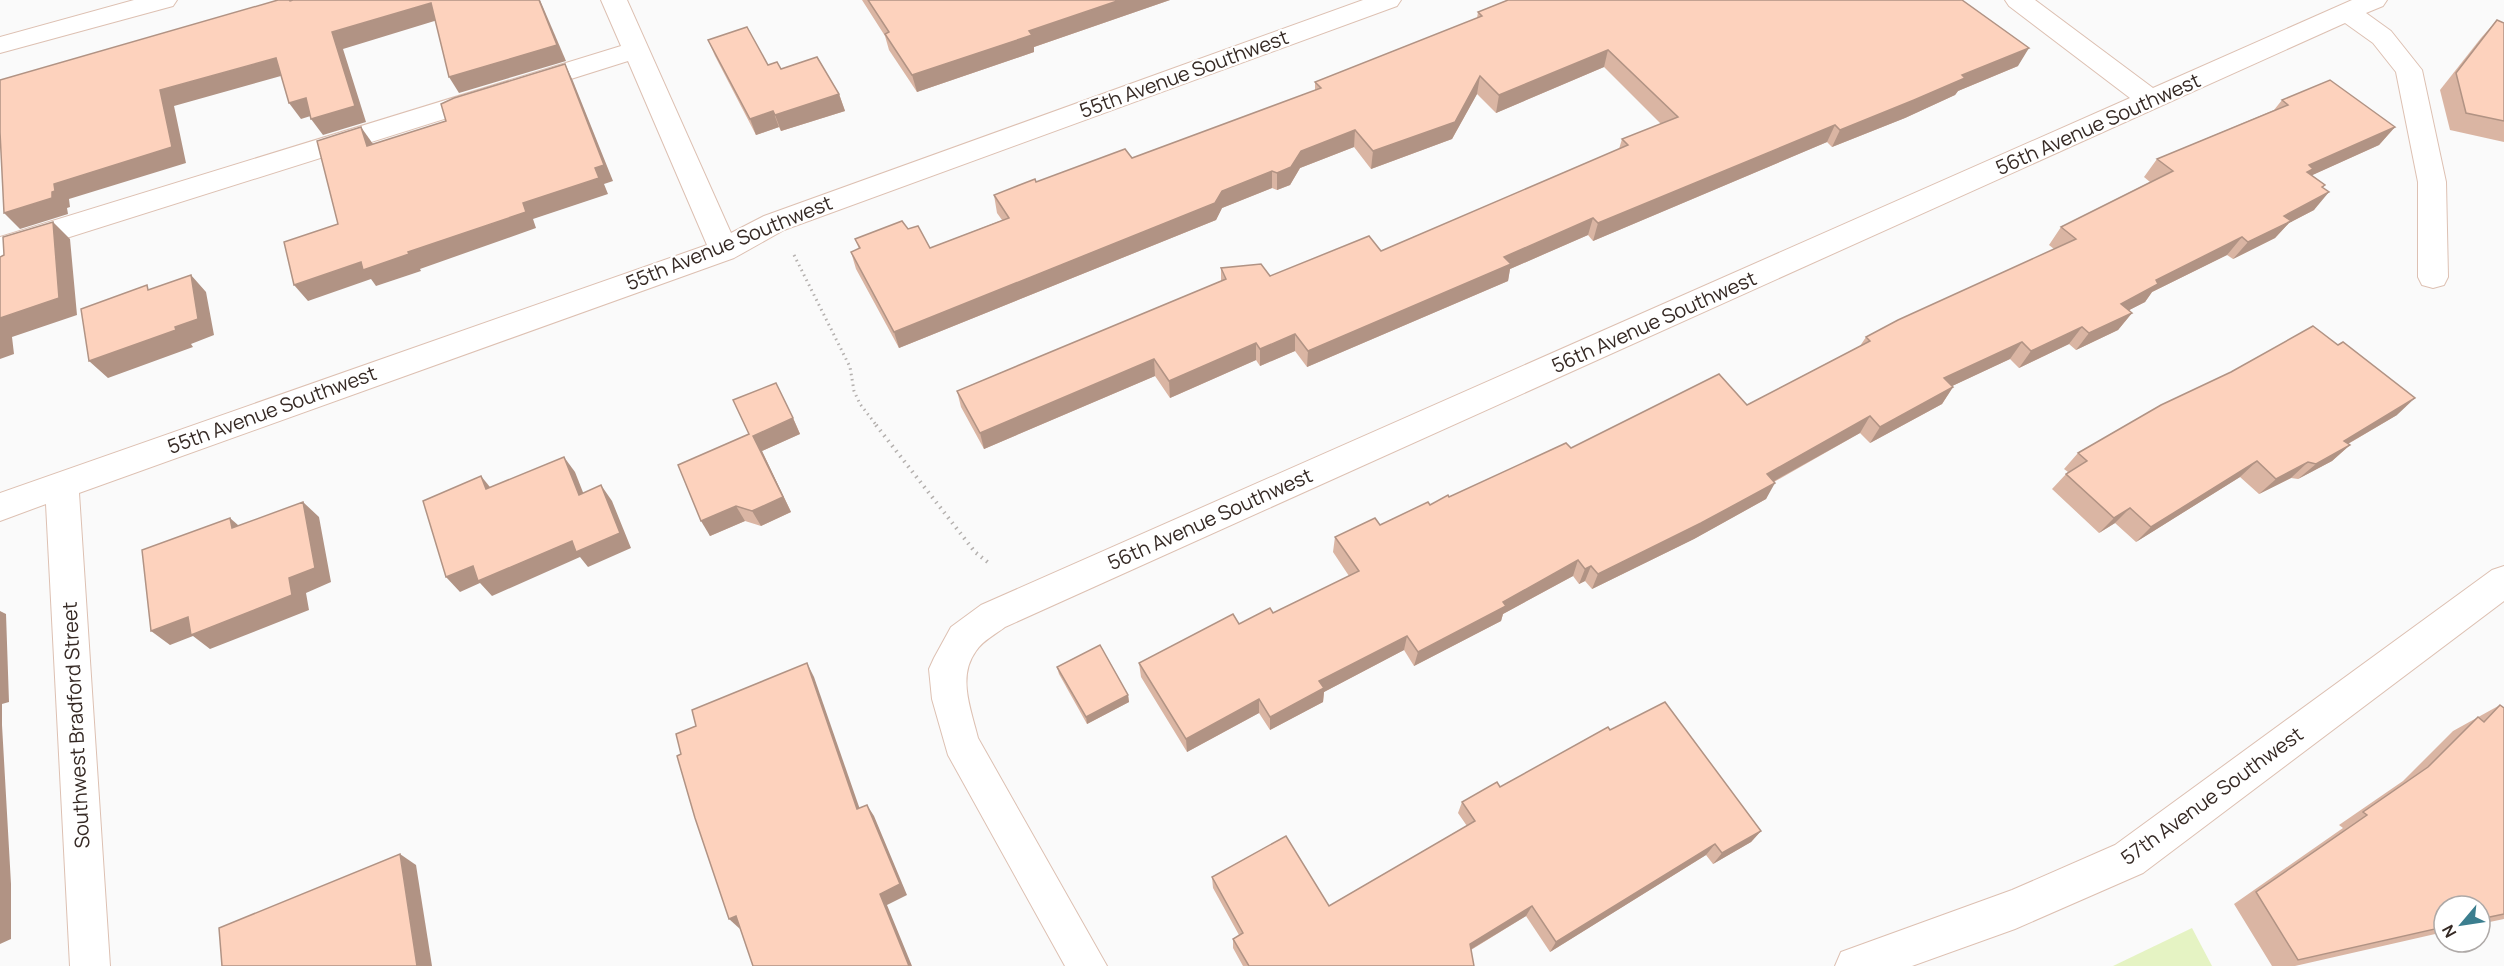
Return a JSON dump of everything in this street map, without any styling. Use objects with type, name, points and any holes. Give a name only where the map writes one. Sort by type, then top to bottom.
[{"type":"street","points":[[0,45],[164,0]]},
{"type":"street","points":[[614,0],[724,250]]},
{"type":"street","name":"55th Avenue Southwest","points":[[0,507],[724,250],[774,223],[1388,0]]},
{"type":"street","points":[[2018,0],[2152,101]]},
{"type":"street","points":[[2361,6],[2409,70],[2432,182],[2433,277]]},
{"type":"street","name":"56th Avenue Southwest","points":[[1087,966],[961,743],[950,699],[947,669],[964,638],[993,616],[2361,6]]},
{"type":"street","points":[[0,248],[636,50]]},
{"type":"street","name":"Southwest Bradford Street","points":[[62,485],[90,966]]},
{"type":"street","name":"57th Avenue Southwest","points":[[1855,966],[2015,909],[2129,859],[2504,581]]},
{"type":"path","points":[[796,258],[850,367],[854,392],[860,404],[975,552],[990,564]]},
{"type":"green space","points":[[2192,928],[2212,966],[2113,966]]},
{"type":"building","points":[[278,0],[539,0],[557,45],[449,77],[431,3],[332,32],[355,106],[311,119],[306,98],[289,103],[276,58],[160,90],[172,147],[54,184],[55,191],[52,192],[52,198],[4,213],[0,80]]},
{"type":"building","points":[[868,0],[1120,0],[1029,31],[1032,35],[912,75],[885,34],[889,32]]},
{"type":"building","points":[[1508,0],[1962,0],[2029,48],[1962,75],[1965,78],[1840,130],[1835,125],[1598,223],[1593,218],[1504,257],[1511,264],[1308,351],[1295,334],[1260,349],[1256,343],[1169,381],[1154,359],[980,433],[957,391],[1226,279],[1221,268],[1261,264],[1270,276],[1369,236],[1381,251],[1628,145],[1622,139],[1678,117],[1608,50],[1499,95],[1480,76],[1455,122],[1373,151],[1355,130],[1301,151],[1291,167],[1277,173],[1272,171],[1222,191],[1215,203],[894,332],[851,252],[860,248],[855,239],[902,221],[908,229],[918,226],[930,248],[1009,218],[994,195],[1125,149],[1132,158],[1321,88],[1315,82],[1482,16],[1478,12]]},
{"type":"building","points":[[2497,20],[2504,23],[2504,121],[2466,113],[2456,73]]},
{"type":"building","points":[[747,27],[768,65],[777,62],[781,69],[817,57],[839,94],[775,115],[773,111],[750,119],[708,40]]},
{"type":"building","points":[[565,64],[604,165],[595,168],[599,178],[523,203],[526,212],[408,252],[409,254],[363,270],[361,262],[294,285],[284,242],[338,224],[317,141],[361,127],[367,146],[446,121],[441,104],[454,98]]},
{"type":"building","points":[[2330,80],[2395,127],[2309,165],[2313,169],[2307,172],[2325,185],[2322,187],[2329,192],[2284,216],[2291,221],[2248,242],[2242,237],[2156,280],[2158,284],[2121,304],[2132,313],[2089,333],[2082,327],[2031,351],[2022,342],[1944,378],[1953,387],[1880,427],[1870,416],[1767,474],[1775,483],[1701,523],[1598,574],[1591,566],[1585,569],[1578,560],[1503,602],[1506,606],[1418,652],[1407,636],[1319,681],[1324,688],[1270,717],[1259,699],[1186,739],[1139,663],[1233,614],[1239,624],[1270,608],[1273,613],[1359,571],[1335,537],[1375,518],[1380,525],[1428,502],[1430,505],[1448,495],[1449,497],[1566,443],[1571,448],[1719,374],[1747,405],[1870,341],[1866,337],[1898,320],[2076,239],[2061,227],[2173,171],[2157,159],[2288,105],[2282,100]]},
{"type":"building","points":[[53,222],[59,298],[0,318],[0,257],[4,255],[3,237]]},
{"type":"building","points":[[191,275],[198,319],[175,327],[176,330],[89,361],[81,309],[147,285],[148,290]]},
{"type":"building","points":[[2313,326],[2338,345],[2343,342],[2415,398],[2344,441],[2350,445],[2316,464],[2308,462],[2276,479],[2257,461],[2151,527],[2130,508],[2114,518],[2066,474],[2087,461],[2078,453],[2161,405],[2231,372]]},
{"type":"building","points":[[776,383],[793,418],[753,436],[783,497],[752,511],[736,506],[701,521],[678,465],[749,434],[733,400]]},
{"type":"building","points":[[564,457],[579,495],[601,485],[620,533],[576,552],[572,541],[478,581],[473,566],[446,577],[423,501],[481,476],[486,489]]},
{"type":"building","points":[[303,502],[315,568],[289,578],[292,595],[191,635],[188,617],[151,631],[142,550],[230,518],[232,528]]},
{"type":"building","points":[[1100,645],[1128,695],[1086,717],[1057,667]]},
{"type":"building","points":[[807,663],[857,809],[867,805],[900,884],[880,894],[909,966],[753,966],[736,916],[729,919],[695,818],[677,756],[681,754],[676,734],[696,726],[692,710]]},
{"type":"building","points":[[1665,702],[1761,831],[1722,853],[1715,844],[1556,942],[1532,906],[1470,944],[1474,966],[1249,966],[1233,939],[1243,933],[1212,877],[1286,836],[1329,906],[1475,821],[1462,802],[1497,782],[1500,787],[1608,727],[1610,730]]},
{"type":"building","points":[[2500,705],[2504,708],[2504,914],[2492,916],[2492,894],[2432,894],[2432,930],[2298,960],[2256,892],[2367,815],[2363,812],[2428,767],[2478,717],[2484,722]]},
{"type":"building","points":[[400,854],[417,966],[222,966],[219,928]]}]
